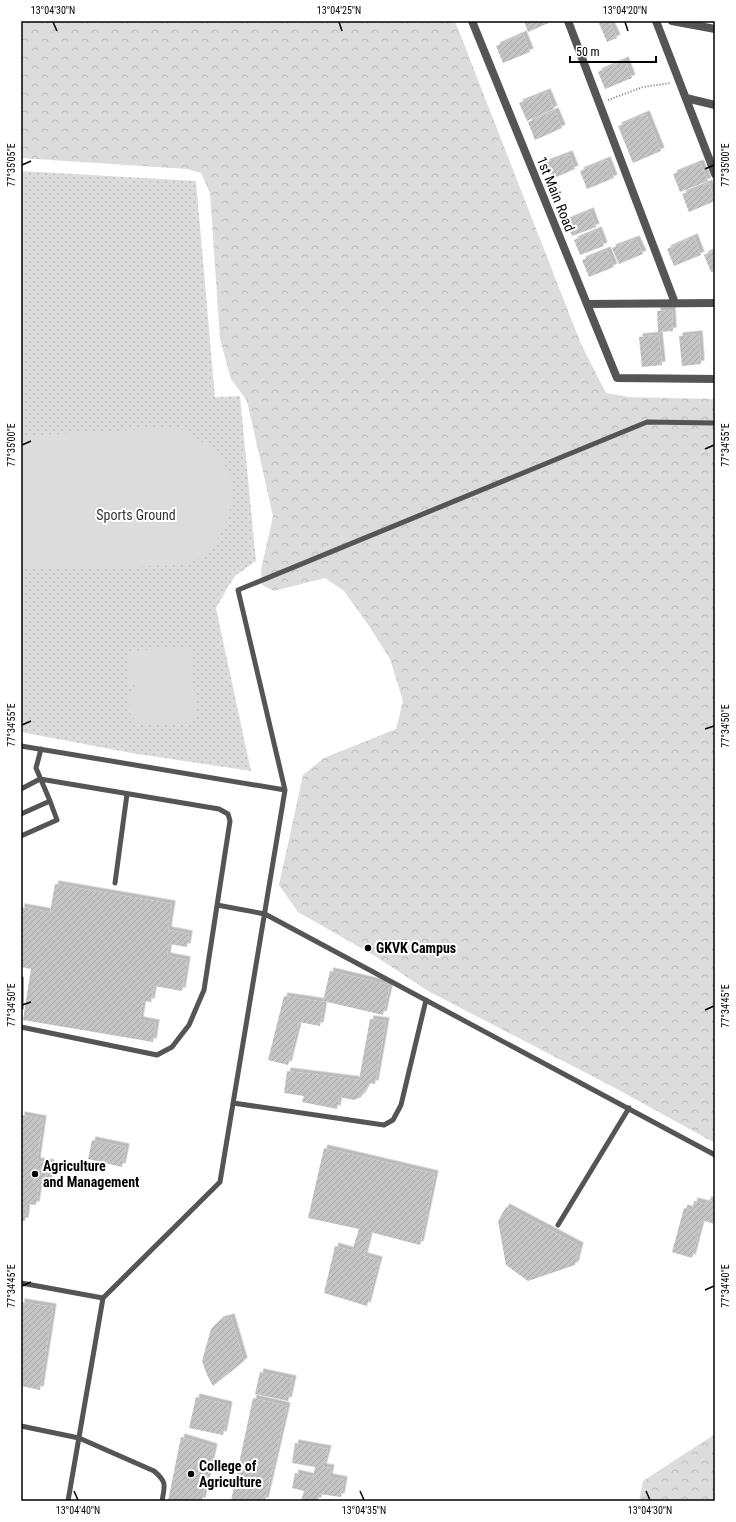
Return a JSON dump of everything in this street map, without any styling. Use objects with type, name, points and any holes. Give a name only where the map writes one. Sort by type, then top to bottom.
[{"type":"street","name":"1st Main Road","points":[[472,21],[617,378],[715,379]]},
{"type":"street","points":[[568,21],[675,303]]},
{"type":"street","points":[[656,21],[715,173]]},
{"type":"street","points":[[672,21],[715,29]]},
{"type":"street","points":[[686,98],[715,104]]},
{"type":"street","points":[[587,304],[715,303]]},
{"type":"lane","points":[[68,1501],[103,1298],[220,1182],[285,790],[238,590],[647,422],[715,423]]},
{"type":"lane","points":[[21,746],[285,790]]},
{"type":"lane","points":[[21,836],[57,820],[36,768],[41,749]]},
{"type":"lane","points":[[21,789],[40,780],[219,809],[228,814],[230,821],[204,990],[189,1024],[172,1047],[157,1055],[21,1027]]},
{"type":"lane","points":[[115,883],[127,794]]},
{"type":"lane","points":[[21,814],[50,801]]},
{"type":"lane","points":[[217,905],[265,914],[715,1155]]},
{"type":"lane","points":[[21,978],[21,1008]]},
{"type":"lane","points":[[233,1103],[384,1125],[393,1120],[401,1105],[426,1000]]},
{"type":"lane","points":[[558,1225],[628,1108]]},
{"type":"lane","points":[[21,1283],[103,1298]]},
{"type":"lane","points":[[21,1426],[79,1438],[154,1471],[162,1478],[165,1484],[162,1501]]},
{"type":"path","points":[[599,104],[643,87],[680,82]]},
{"type":"green space","points":[[21,21],[455,21],[581,344],[606,393],[629,397],[715,399],[715,1143],[615,1088],[428,991],[375,956],[298,912],[279,885],[303,775],[324,758],[396,729],[403,701],[390,659],[344,591],[325,578],[274,591],[262,585],[261,570],[273,516],[247,401],[231,379],[220,339],[210,193],[201,173],[187,169],[21,158]]},
{"type":"green space","name":"Sports Ground","points":[[21,171],[196,181],[215,397],[240,396],[256,561],[235,576],[216,608],[251,771],[131,753],[21,732]]},
{"type":"green space","points":[[175,429],[186,431],[205,444],[227,467],[232,484],[230,508],[222,531],[216,542],[208,551],[194,561],[176,565],[70,569],[21,568],[21,436]]},
{"type":"green space","points":[[191,647],[193,682],[189,682],[194,688],[196,712],[188,722],[139,723],[130,714],[129,694],[135,685],[129,685],[127,651]]},
{"type":"green space","points":[[715,1434],[715,1501],[639,1501],[643,1481]]},
{"type":"building","points":[[524,21],[553,21],[528,32]]},
{"type":"building","points":[[598,21],[609,21],[617,38],[607,42]]},
{"type":"building","points":[[523,34],[530,52],[503,63],[496,46]]},
{"type":"building","points":[[625,60],[632,78],[605,89],[598,72]]},
{"type":"building","points":[[547,92],[554,109],[527,121],[519,103]]},
{"type":"building","points":[[555,111],[562,128],[535,140],[528,122]]},
{"type":"building","points":[[646,114],[661,151],[633,163],[618,126]]},
{"type":"building","points":[[569,154],[575,169],[552,179],[545,163]]},
{"type":"building","points":[[607,160],[614,178],[587,189],[580,171]]},
{"type":"building","points":[[700,163],[708,181],[680,192],[673,174]]},
{"type":"building","points":[[709,183],[715,201],[689,212],[682,194]]},
{"type":"building","points":[[590,211],[596,227],[572,236],[566,221]]},
{"type":"building","points":[[598,230],[604,246],[580,255],[574,240]]},
{"type":"building","points":[[694,237],[701,255],[674,266],[667,249]]},
{"type":"building","points":[[636,239],[643,254],[619,264],[612,248]]},
{"type":"building","points":[[607,250],[614,267],[589,277],[582,260]]},
{"type":"building","points":[[715,250],[715,271],[711,272],[704,255]]},
{"type":"building","points":[[672,310],[673,331],[658,332],[657,311]]},
{"type":"building","points":[[699,334],[701,364],[682,366],[679,336]]},
{"type":"building","points":[[659,335],[662,365],[642,367],[639,337]]},
{"type":"building","points":[[55,884],[172,904],[168,930],[189,934],[187,947],[169,944],[167,956],[187,960],[182,991],[154,986],[151,1002],[143,1001],[140,1020],[156,1023],[153,1042],[23,1020],[31,969],[21,967],[21,907],[50,912]]},
{"type":"building","points":[[330,971],[390,985],[383,1015],[323,1001]]},
{"type":"building","points":[[284,996],[324,1002],[320,1026],[299,1022],[288,1065],[268,1060]]},
{"type":"building","points":[[370,1019],[386,1021],[375,1084],[369,1083],[361,1097],[354,1100],[339,1097],[337,1109],[302,1102],[304,1096],[284,1093],[287,1071],[359,1080]]},
{"type":"building","name":"Agriculture and Management","points":[[21,1115],[43,1119],[37,1161],[51,1163],[48,1187],[39,1185],[36,1205],[27,1204],[25,1221],[21,1221]]},
{"type":"building","points":[[92,1140],[126,1147],[122,1167],[88,1159]]},
{"type":"building","points":[[324,1148],[435,1174],[420,1245],[370,1232],[364,1256],[379,1260],[367,1306],[324,1293],[335,1246],[352,1251],[359,1229],[308,1218]]},
{"type":"building","points":[[708,1200],[715,1202],[714,1224],[702,1220],[692,1258],[672,1252],[684,1208],[692,1210],[694,1201],[706,1204]]},
{"type":"building","points":[[506,1207],[580,1246],[575,1265],[528,1281],[506,1265],[498,1221]]},
{"type":"building","points":[[21,1302],[53,1307],[40,1390],[21,1386]]},
{"type":"building","points":[[231,1317],[244,1361],[213,1386],[202,1361],[211,1329],[220,1320]]},
{"type":"building","points":[[260,1372],[293,1379],[288,1401],[255,1394]]},
{"type":"building","points":[[196,1397],[229,1405],[223,1435],[189,1428]]},
{"type":"building","points":[[253,1398],[287,1406],[265,1501],[231,1501]]},
{"type":"building","name":"College of Agriculture","points":[[181,1437],[214,1447],[202,1501],[168,1501]]},
{"type":"building","points":[[295,1443],[328,1449],[323,1467],[331,1468],[329,1477],[344,1480],[341,1497],[319,1494],[318,1501],[301,1501],[304,1491],[292,1488],[295,1473],[313,1477],[315,1467],[292,1463]]},
{"type":"place","name":"GKVK Campus","points":[[368,948]]},
{"type":"place","name":"Agriculture and Management","points":[[35,1174]]},
{"type":"place","name":"College of Agriculture","points":[[191,1474]]}]
